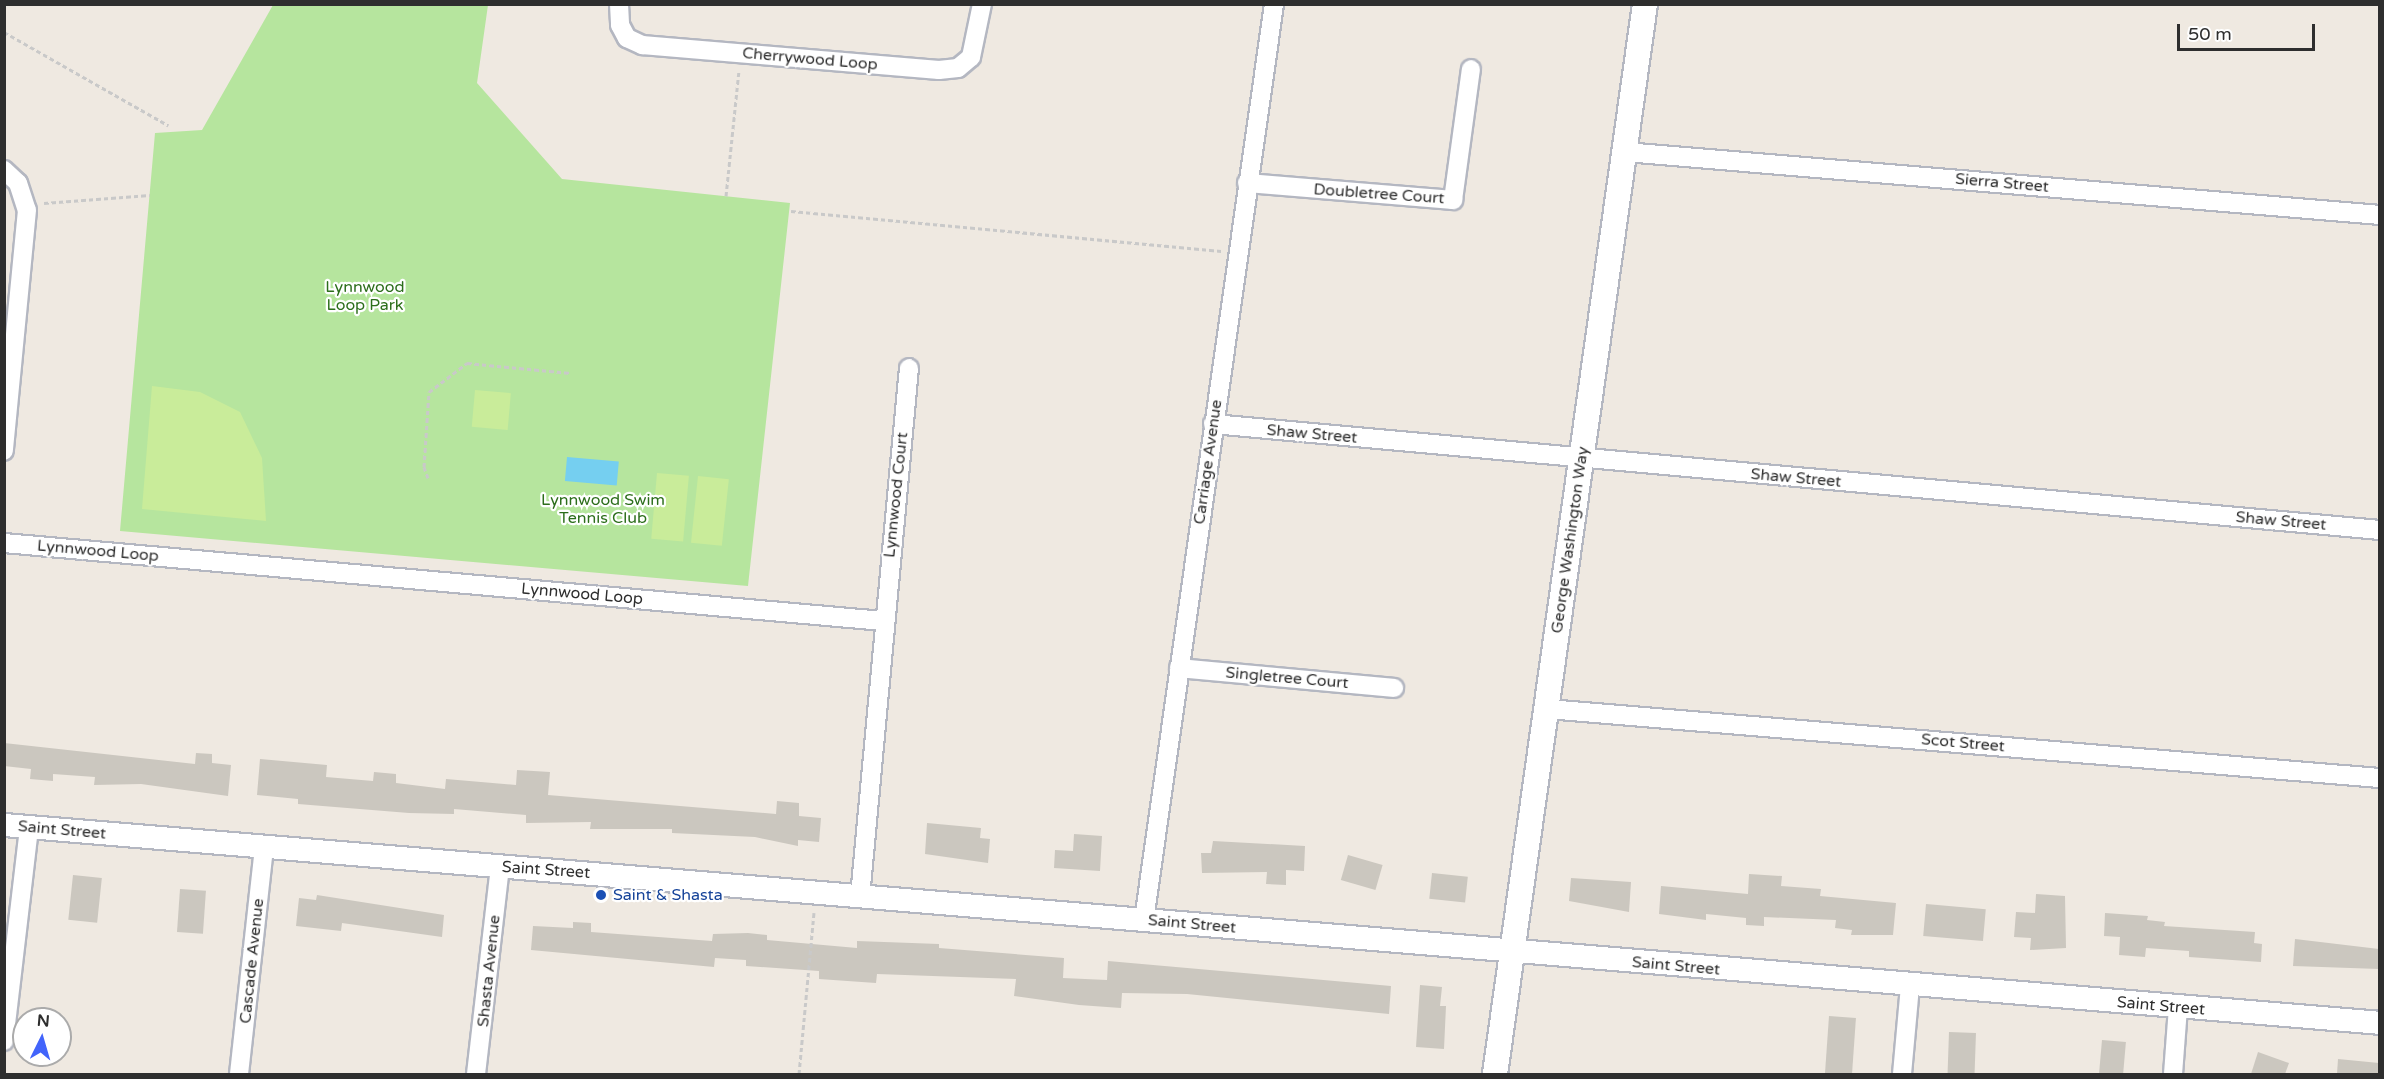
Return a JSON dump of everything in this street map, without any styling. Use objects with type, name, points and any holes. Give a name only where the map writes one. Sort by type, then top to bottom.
[{"type":"main road","name":"George Washington Way","points":[[1495,1074],[1645,4]]},
{"type":"street","name":"Cherrywood Loop","points":[[619,4],[620,25],[627,38],[642,45],[939,70],[958,68],[971,57],[982,4]]},
{"type":"street","name":"Carriage Avenue","points":[[1144,920],[1274,4]]},
{"type":"street","name":"Doubletree Court","points":[[1247,183],[1453,200],[1471,69]]},
{"type":"street","name":"Sierra Street","points":[[1624,152],[2379,215]]},
{"type":"street","points":[[4,170],[18,183],[27,210],[11,304],[4,451]]},
{"type":"street","name":"Lynnwood Court","points":[[884,621],[909,368]]},
{"type":"street","name":"Shaw Street","points":[[1214,424],[2379,530]]},
{"type":"street","name":"Lynnwood Loop","points":[[4,543],[884,621]]},
{"type":"street","points":[[860,897],[884,621]]},
{"type":"street","name":"Singletree Court","points":[[1179,668],[1394,688]]},
{"type":"street","name":"Scot Street","points":[[1547,709],[2379,778]]},
{"type":"street","name":"Saint Street","points":[[4,825],[1910,986],[2379,1023]]},
{"type":"street","points":[[4,1041],[29,827]]},
{"type":"street","name":"Cascade Avenue","points":[[239,1074],[264,848]]},
{"type":"street","name":"Shasta Avenue","points":[[476,1074],[500,867]]},
{"type":"street","points":[[1902,1074],[1910,986]]},
{"type":"street","points":[[2173,1074],[2178,1008]]},
{"type":"path","points":[[4,32],[168,125]]},
{"type":"path","points":[[726,196],[739,70]]},
{"type":"path","points":[[42,203],[150,195]]},
{"type":"path","points":[[791,211],[1221,251]]},
{"type":"path","points":[[428,478],[424,467],[429,392],[467,363],[571,373]]},
{"type":"path","points":[[799,1074],[814,911]]},
{"type":"green space","name":"Lynnwood Loop Park","points":[[273,5],[488,5],[477,83],[562,179],[790,203],[748,586],[120,531],[155,133],[202,130]]},
{"type":"green space","points":[[152,386],[200,392],[240,412],[262,458],[266,521],[142,509]]},
{"type":"green space","points":[[475,390],[511,393],[508,430],[472,427]]},
{"type":"green space","points":[[657,473],[689,476],[683,542],[651,539]]},
{"type":"green space","points":[[698,476],[729,479],[722,546],[691,543]]},
{"type":"water","points":[[567,457],[619,462],[617,485],[565,481]]},
{"type":"building","points":[[4,743],[195,764],[196,753],[212,754],[212,763],[231,765],[228,796],[141,784],[94,785],[95,777],[53,774],[53,781],[30,779],[31,769],[4,766]]},
{"type":"building","points":[[260,759],[327,765],[326,777],[373,781],[374,772],[396,774],[396,783],[445,789],[446,779],[516,785],[517,770],[550,772],[548,795],[776,814],[777,801],[799,803],[799,816],[821,818],[819,842],[798,840],[798,846],[755,837],[672,833],[672,829],[590,829],[591,822],[526,823],[526,815],[454,809],[454,814],[409,813],[298,804],[298,799],[257,795]]},
{"type":"building","points":[[927,823],[981,828],[980,838],[990,839],[988,863],[925,854]]},
{"type":"building","points":[[1074,834],[1102,836],[1100,871],[1054,868],[1055,850],[1073,851]]},
{"type":"building","points":[[1213,841],[1305,846],[1304,871],[1286,870],[1286,885],[1266,884],[1267,872],[1202,873],[1201,853],[1211,853]]},
{"type":"building","points":[[1348,855],[1383,865],[1375,890],[1341,880]]},
{"type":"building","points":[[1432,873],[1468,877],[1465,903],[1429,899]]},
{"type":"building","points":[[1749,874],[1782,876],[1781,886],[1821,889],[1820,896],[1896,903],[1893,935],[1851,935],[1852,930],[1835,928],[1836,920],[1764,917],[1764,926],[1746,925],[1746,918],[1706,914],[1706,920],[1659,914],[1661,886],[1748,894]]},
{"type":"building","points":[[73,875],[102,878],[97,923],[68,920]]},
{"type":"building","points":[[1571,878],[1631,882],[1629,912],[1569,901]]},
{"type":"building","points":[[180,889],[206,891],[203,934],[177,932]]},
{"type":"building","points":[[2036,894],[2065,896],[2066,948],[2030,950],[2031,938],[2014,937],[2016,912],[2035,913]]},
{"type":"building","points":[[317,895],[444,915],[442,937],[342,923],[341,931],[296,926],[299,898],[316,900]]},
{"type":"building","points":[[1926,904],[1986,909],[1983,941],[1923,936]]},
{"type":"building","points":[[2105,913],[2148,916],[2147,920],[2165,922],[2164,926],[2255,932],[2254,943],[2262,944],[2261,962],[2189,957],[2189,951],[2146,948],[2145,957],[2119,955],[2120,937],[2104,936]]},
{"type":"building","points":[[573,922],[591,923],[591,932],[712,941],[713,934],[748,933],[767,935],[767,940],[857,948],[857,941],[939,944],[939,948],[1064,958],[1063,978],[1107,980],[1108,961],[1391,986],[1389,1014],[1187,994],[1122,993],[1121,1008],[1079,1005],[1014,996],[1016,979],[877,974],[876,983],[819,979],[819,971],[746,966],[746,960],[715,958],[714,967],[531,950],[533,926],[573,928]]},
{"type":"building","points":[[2295,939],[2379,949],[2379,969],[2293,966]]},
{"type":"building","points":[[1420,985],[1442,987],[1440,1006],[1446,1006],[1444,1049],[1416,1047]]},
{"type":"building","points":[[1829,1016],[1856,1018],[1852,1074],[1825,1074]]},
{"type":"building","points":[[1949,1032],[1976,1033],[1975,1074],[1948,1074]]},
{"type":"building","points":[[2102,1040],[2126,1042],[2123,1074],[2099,1074]]},
{"type":"building","points":[[2258,1052],[2289,1063],[2285,1074],[2251,1074]]},
{"type":"building","points":[[2338,1059],[2379,1063],[2379,1074],[2337,1074]]},
{"type":"place","name":"Saint & Shasta","points":[[601,895]]},
{"type":"park label","name":"Lynnwood Swim Tennis Club","points":[[603,509]]}]
